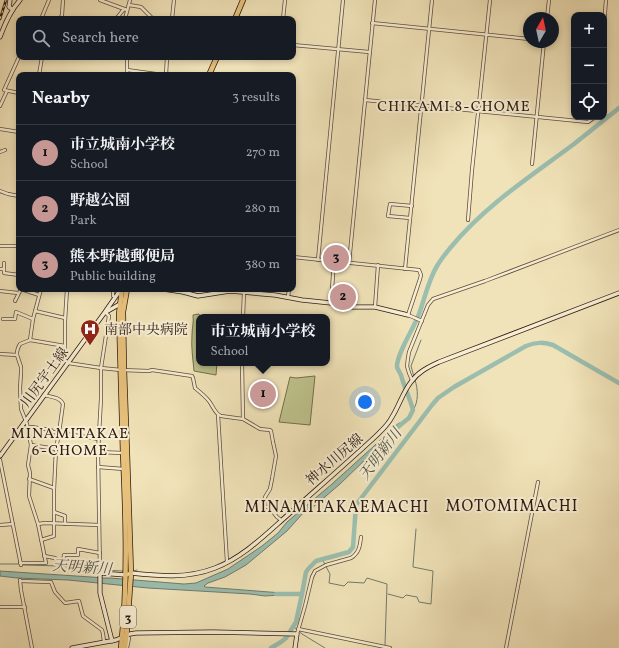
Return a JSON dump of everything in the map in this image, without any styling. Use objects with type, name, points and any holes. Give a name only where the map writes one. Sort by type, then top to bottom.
[{"type":"highway","points":[[233,16],[240,0]]},
{"type":"highway","points":[[236,16],[243,0]]},
{"type":"highway","points":[[210,72],[216,60]]},
{"type":"highway","points":[[214,72],[217,60]]},
{"type":"highway","name":"3","points":[[122,292],[122,370]]},
{"type":"highway","name":"3","points":[[121,648],[124,637],[128,576],[125,453],[119,314],[126,292]]},
{"type":"highway","name":"3","points":[[125,453],[124,469],[128,576]]},
{"type":"highway","name":"3","points":[[124,637],[126,648]]},
{"type":"main road","points":[[10,0],[9,7],[12,9]]},
{"type":"main road","points":[[0,37],[6,20],[12,9],[20,0]]},
{"type":"main road","name":"川尻宇土線","points":[[0,456],[120,292]]},
{"type":"main road","points":[[183,292],[198,296],[224,292]]},
{"type":"main road","points":[[244,292],[275,295],[351,307],[375,307],[408,315]]},
{"type":"main road","name":"神水川尻線","points":[[100,575],[183,576],[215,568],[227,562],[245,551],[371,441],[392,418],[411,381],[425,369],[438,362],[619,294]]},
{"type":"main road","points":[[110,305],[116,302],[122,304]]},
{"type":"main road","name":"川尻宇土線","points":[[106,312],[122,304]]},
{"type":"main road","points":[[106,312],[116,311],[119,314]]},
{"type":"main road","points":[[100,575],[100,593],[112,641]]},
{"type":"main road","points":[[72,648],[112,641],[136,634],[205,632],[295,634],[295,648]]},
{"type":"street","points":[[41,16],[49,0]]},
{"type":"street","points":[[61,16],[63,0]]},
{"type":"street","points":[[100,0],[126,9]]},
{"type":"street","points":[[119,16],[129,5],[130,0]]},
{"type":"street","points":[[172,16],[174,0]]},
{"type":"street","points":[[283,16],[285,0]]},
{"type":"street","points":[[318,260],[343,0]]},
{"type":"street","points":[[349,263],[375,0]]},
{"type":"street","points":[[406,269],[432,0]]},
{"type":"street","points":[[468,220],[490,0]]},
{"type":"street","points":[[548,12],[549,0]]},
{"type":"street","points":[[605,12],[606,0]]},
{"type":"street","points":[[129,5],[141,7],[150,16]]},
{"type":"street","points":[[125,16],[126,9]]},
{"type":"street","points":[[372,23],[523,38]]},
{"type":"street","points":[[296,44],[369,52]]},
{"type":"street","points":[[532,164],[543,48]]},
{"type":"street","points":[[0,106],[18,60]]},
{"type":"street","points":[[40,72],[42,60]]},
{"type":"street","points":[[127,60],[127,70],[142,72]]},
{"type":"street","points":[[164,72],[166,60]]},
{"type":"street","points":[[0,89],[16,92]]},
{"type":"street","points":[[365,100],[588,122],[591,120]]},
{"type":"street","points":[[0,129],[16,132]]},
{"type":"street","points":[[0,152],[5,150]]},
{"type":"street","points":[[0,191],[16,195]]},
{"type":"street","points":[[410,218],[388,216],[390,204],[412,206]]},
{"type":"street","points":[[411,381],[407,366],[409,352],[428,305],[433,299],[485,281],[619,230]]},
{"type":"street","points":[[0,246],[16,246]]},
{"type":"street","points":[[296,257],[419,270],[421,275],[408,315],[422,321]]},
{"type":"street","points":[[331,303],[334,262]]},
{"type":"street","points":[[4,263],[4,273],[16,275]]},
{"type":"street","points":[[375,307],[378,265]]},
{"type":"street","points":[[0,291],[18,293],[16,301]]},
{"type":"street","points":[[30,292],[39,295]]},
{"type":"street","points":[[30,340],[33,319],[40,292]]},
{"type":"street","points":[[67,292],[65,360],[68,363],[122,370],[152,370],[192,376],[195,388],[210,403],[218,415],[227,562]]},
{"type":"street","points":[[113,292],[113,296],[115,298]]},
{"type":"street","points":[[243,314],[244,292]]},
{"type":"street","points":[[288,298],[289,292]]},
{"type":"street","points":[[35,311],[66,318]]},
{"type":"street","points":[[3,319],[15,319],[16,312],[33,319]]},
{"type":"street","points":[[100,575],[98,452],[101,368],[109,316],[106,312]]},
{"type":"street","points":[[0,460],[20,564],[46,563],[38,524],[29,496],[30,473],[28,465],[31,445],[28,428],[21,409],[21,367],[17,355],[20,344],[30,340],[65,346]]},
{"type":"street","points":[[0,354],[17,355]]},
{"type":"street","points":[[242,366],[243,419]]},
{"type":"street","points":[[41,540],[54,536],[56,449],[63,404],[62,401],[57,398],[44,395]]},
{"type":"street","points":[[218,415],[243,419],[260,429],[270,430],[276,456],[272,484],[265,496],[264,506],[270,508],[281,520]]},
{"type":"street","points":[[28,428],[32,427],[51,430],[53,432],[99,439]]},
{"type":"street","points":[[31,445],[56,449]]},
{"type":"street","points":[[98,452],[125,453]]},
{"type":"street","points":[[98,467],[124,469]]},
{"type":"street","points":[[29,480],[54,488]]},
{"type":"street","points":[[506,648],[538,482]]},
{"type":"street","points":[[54,512],[65,516],[65,524]]},
{"type":"street","points":[[0,525],[13,524]]},
{"type":"street","points":[[38,524],[99,525]]},
{"type":"street","points":[[295,634],[298,629],[315,571],[326,565],[354,556],[359,549],[361,537]]},
{"type":"street","points":[[44,556],[56,558],[58,561],[63,561],[64,555],[78,555],[78,549],[100,553]]},
{"type":"street","points":[[32,648],[20,580],[51,582],[55,592],[65,603],[79,601],[83,616],[102,630],[104,642]]},
{"type":"street","points":[[0,607],[24,607]]},
{"type":"street","points":[[298,629],[390,648]]},
{"type":"green space","points":[[334,291],[352,293],[351,305],[333,301]]},
{"type":"green space","points":[[196,314],[196,366],[217,366],[216,375],[194,371],[192,344],[193,315]]},
{"type":"green space","points":[[315,376],[310,425],[279,422],[290,377],[296,378]]},
{"type":"shaded area","points":[[399,423],[404,423],[381,447],[371,454],[340,484],[312,508],[304,512],[287,531],[246,565],[225,577],[204,586],[295,594],[265,596],[0,576],[0,571],[184,584],[196,583],[228,569],[262,546]]},
{"type":"waterway","points":[[399,426],[409,418],[413,410],[397,367],[397,362],[402,348],[417,319],[431,278],[440,261],[465,232],[494,204],[619,108]]},
{"type":"waterway","points":[[414,377],[411,366],[421,340]]},
{"type":"waterway","name":"天明新川","points":[[271,648],[286,638],[296,622],[306,572],[316,561],[349,552],[353,547],[356,505],[438,398],[454,387],[526,346],[536,343],[553,345],[619,383]]},
{"type":"waterway","points":[[413,410],[417,395],[415,380]]},
{"type":"waterway","points":[[388,594],[403,598],[406,595],[417,597],[419,602],[431,604],[433,571],[413,567],[416,529]]},
{"type":"waterway","points":[[322,559],[330,574],[329,583],[344,586],[348,582],[364,583],[367,578],[387,584],[385,645]]},
{"type":"waterway","points":[[0,564],[18,564]]},
{"type":"waterway","points":[[23,565],[60,566],[98,570]]},
{"type":"waterway","points":[[101,570],[123,571]]},
{"type":"waterway","points":[[133,571],[137,570]]},
{"type":"waterway","name":"天明新川","points":[[276,594],[302,594]]},
{"type":"waterway","points":[[294,627],[302,634],[325,648]]},
{"type":"railway","points":[[0,19],[6,0]]},
{"type":"place","name":"熊本野越郵便局","points":[[336,258]]},
{"type":"place","name":"野越公園","points":[[343,297]]},
{"type":"place","name":"南部中央病院","points":[[90,346]]},
{"type":"place","name":"市立城南小学校","points":[[263,394]]},
{"type":"district","name":"CHIKAMI 8-CHOME","points":[[454,106]]},
{"type":"district","name":"MINAMITAKAE 6-CHOME","points":[[70,442]]},
{"type":"district","name":"MOTOMIMACHI","points":[[512,505]]},
{"type":"district","name":"MINAMITAKAEMACHI","points":[[337,506]]}]
